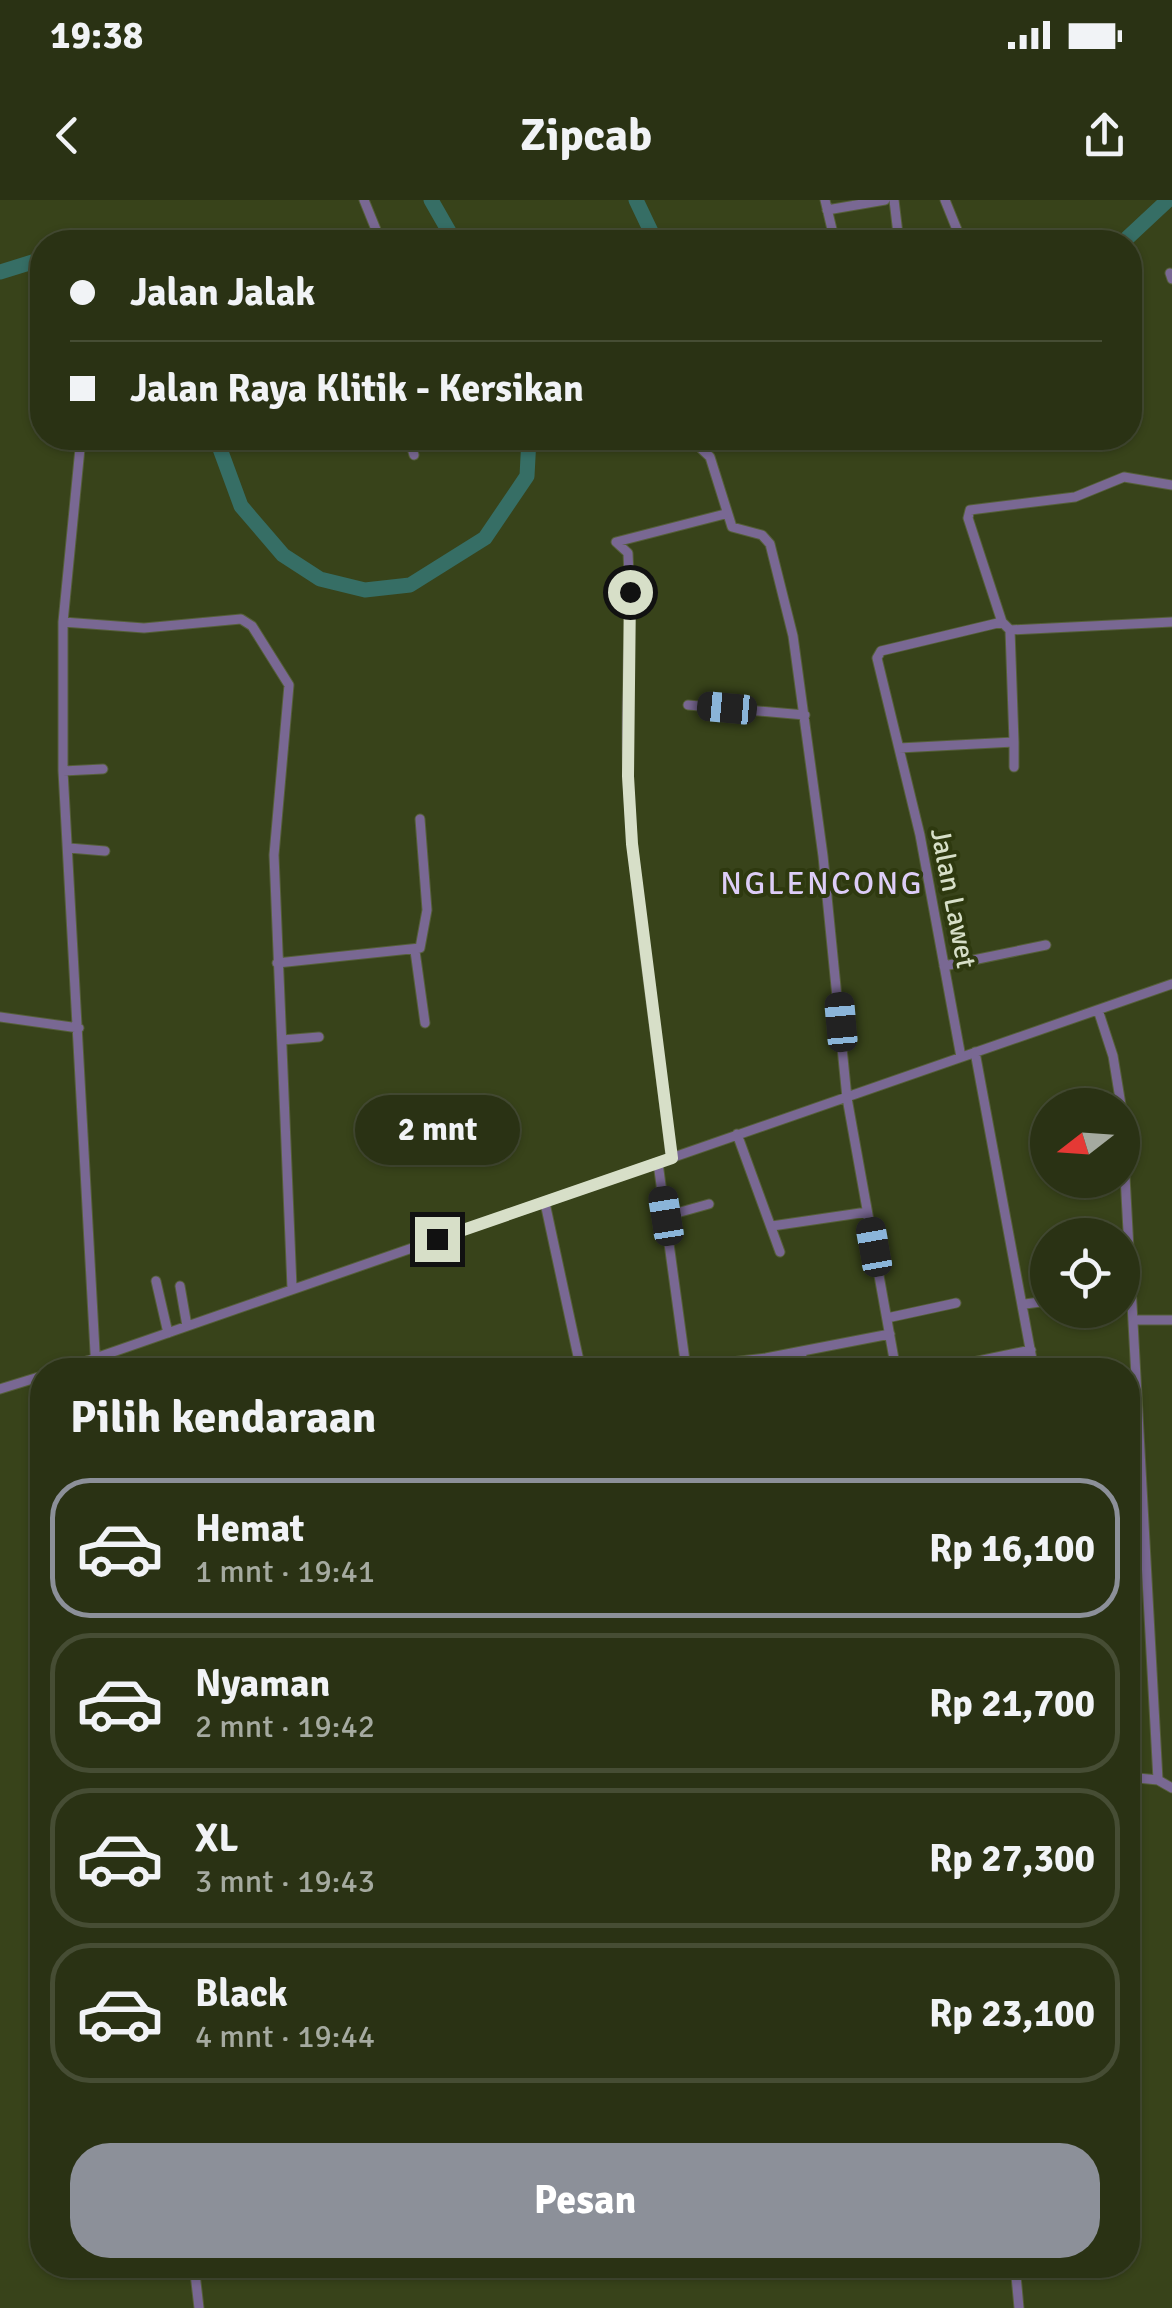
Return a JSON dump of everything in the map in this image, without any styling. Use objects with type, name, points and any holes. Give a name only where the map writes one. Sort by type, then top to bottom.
[{"type":"street","points":[[364,200],[376,230]]},
{"type":"street","points":[[833,230],[826,205],[884,200]]},
{"type":"street","points":[[894,200],[897,230]]},
{"type":"street","points":[[945,200],[957,230]]},
{"type":"street","points":[[80,450],[63,622],[64,771],[96,1358]]},
{"type":"street","points":[[413,450],[414,455]]},
{"type":"street","points":[[703,450],[710,457],[732,527],[762,535],[770,544],[793,636],[847,1098],[894,1358]]},
{"type":"street","points":[[1014,768],[1010,630],[1002,622],[968,518],[970,510],[1075,497],[1124,477],[1172,484]]},
{"type":"street","points":[[672,1158],[632,844],[628,776],[632,631],[628,553],[616,542],[725,514]]},
{"type":"street","points":[[63,622],[144,628],[241,619],[252,626],[286,676],[290,696],[274,855],[292,1288]]},
{"type":"street","name":"Jalan Lawet","points":[[961,1056],[878,653],[1002,622]]},
{"type":"street","points":[[1010,630],[1172,622]]},
{"type":"street","points":[[688,705],[805,715]]},
{"type":"street","points":[[899,748],[1014,742]]},
{"type":"street","points":[[64,771],[102,769]]},
{"type":"street","points":[[277,963],[415,950],[424,940],[428,910],[420,818]]},
{"type":"street","points":[[69,848],[106,850]]},
{"type":"street","points":[[944,966],[1046,945]]},
{"type":"street","points":[[415,950],[425,1022]]},
{"type":"street","points":[[110,1358],[168,1332],[292,1288],[1172,984]]},
{"type":"street","points":[[1098,1010],[1114,1056],[1119,1088]]},
{"type":"street","points":[[0,1017],[79,1028]]},
{"type":"street","points":[[282,1040],[319,1037]]},
{"type":"street","points":[[975,1052],[1032,1358]]},
{"type":"street","points":[[738,1134],[780,1252]]},
{"type":"street","points":[[658,1162],[685,1358]]},
{"type":"street","points":[[545,1203],[578,1358]]},
{"type":"street","points":[[666,1216],[709,1204]]},
{"type":"street","points":[[772,1226],[868,1212]]},
{"type":"street","points":[[156,1281],[168,1332]]},
{"type":"street","points":[[180,1286],[187,1326]]},
{"type":"street","points":[[886,1318],[956,1303]]},
{"type":"street","points":[[1025,1304],[1030,1304]]},
{"type":"street","points":[[1140,1320],[1172,1320]]},
{"type":"street","points":[[1134,1328],[1136,1358]]},
{"type":"street","points":[[758,1358],[890,1334]]},
{"type":"street","points":[[992,1358],[1031,1350]]},
{"type":"street","points":[[801,1352],[803,1358]]},
{"type":"street","points":[[0,1390],[30,1380]]},
{"type":"street","points":[[1140,1435],[1158,1780]]},
{"type":"street","points":[[1140,1778],[1158,1780],[1172,1788]]},
{"type":"street","points":[[196,2278],[199,2308]]},
{"type":"street","points":[[1016,2278],[1019,2308]]},
{"type":"waterway","points":[[431,200],[448,230]]},
{"type":"waterway","points":[[636,200],[650,230]]},
{"type":"waterway","points":[[1136,230],[1168,200]]},
{"type":"waterway","points":[[0,272],[30,263]]},
{"type":"waterway","points":[[220,450],[241,506],[283,555],[320,579],[365,590],[410,585],[485,538],[527,476],[528,450]]},
{"type":"district","name":"NGLENCONG","points":[[822,883]]},
{"type":"route","points":[[437,1239],[672,1158],[632,844],[628,776],[630,592]]}]
